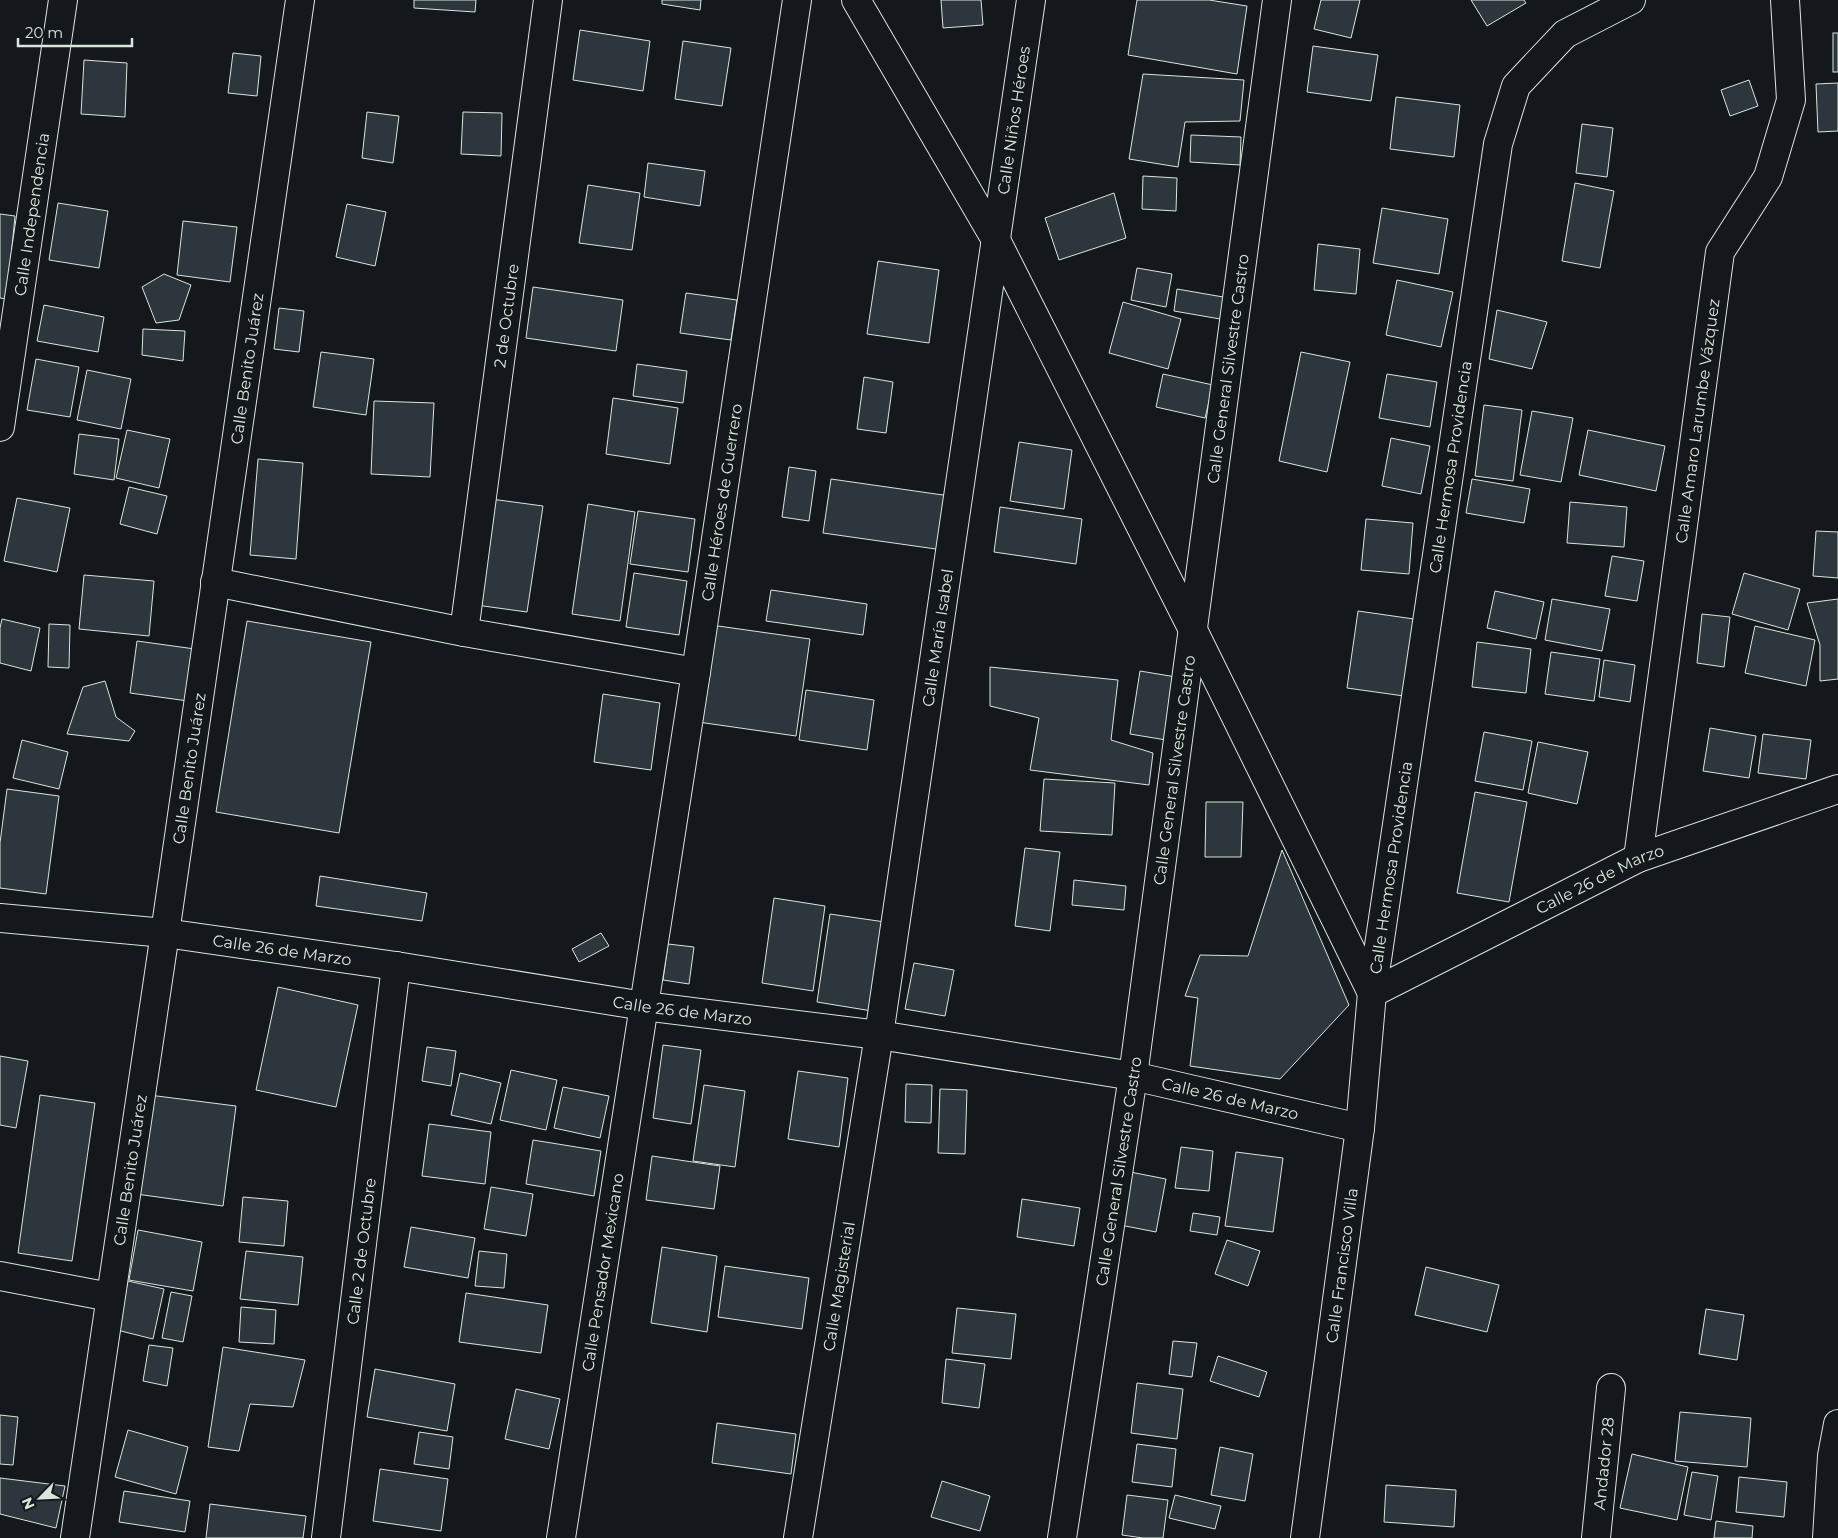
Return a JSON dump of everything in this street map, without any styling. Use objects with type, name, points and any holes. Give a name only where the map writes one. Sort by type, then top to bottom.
[{"type":"street","name":"Calle Independencia","points":[[0,428],[63,0]]},
{"type":"street","name":"Calle Benito Juárez","points":[[75,1538],[166,933],[300,0]]},
{"type":"street","name":"2 de Octubre","points":[[464,632],[548,0]]},
{"type":"street","name":"Calle Héroes de Guerrero","points":[[644,1006],[797,0]]},
{"type":"street","points":[[856,0],[996,240],[1192,628],[1372,993]]},
{"type":"street","name":"Calle Niños Héroes","points":[[996,240],[1031,0]]},
{"type":"street","name":"Calle General Silvestre Castro","points":[[1062,1538],[1133,1076],[1277,0]]},
{"type":"street","name":"Calle Hermosa Providencia","points":[[1372,993],[1498,144],[1516,86],[1565,34],[1631,0]]},
{"type":"street","name":"Calle Amaro Larumbe Vázquez","points":[[1638,858],[1720,252],[1768,177],[1791,100],[1785,0]]},
{"type":"street","name":"Calle María Isabel","points":[[879,1035],[996,240]]},
{"type":"street","points":[[215,582],[464,632],[696,672]]},
{"type":"street","name":"Calle 26 de Marzo","points":[[1372,993],[1638,858],[1838,789]]},
{"type":"street","name":"Calle 26 de Marzo","points":[[0,918],[166,933],[396,966],[644,1006],[879,1035],[1133,1076],[1360,1128]]},
{"type":"street","name":"Calle 2 de Octubre","points":[[326,1538],[396,966]]},
{"type":"street","name":"Calle Francisco Villa","points":[[1305,1538],[1360,1128],[1372,993]]},
{"type":"street","name":"Calle Pensador Mexicano","points":[[561,1538],[644,1006]]},
{"type":"street","name":"Calle Magisterial","points":[[798,1538],[879,1035]]},
{"type":"street","points":[[0,1276],[110,1297]]},
{"type":"street","name":"Andador 28","points":[[1596,1538],[1611,1388]]},
{"type":"street","points":[[1827,1538],[1832,1456],[1838,1424]]},
{"type":"building","points":[[414,0],[476,0],[475,12],[414,8]]},
{"type":"building","points":[[662,0],[701,0],[700,10],[662,4]]},
{"type":"building","points":[[941,0],[981,0],[983,25],[943,28]]},
{"type":"building","points":[[1137,0],[1209,0],[1247,6],[1237,74],[1128,55]]},
{"type":"building","points":[[1321,0],[1360,0],[1351,38],[1314,29]]},
{"type":"building","points":[[1471,0],[1524,0],[1526,3],[1487,26]]},
{"type":"building","points":[[580,30],[650,41],[643,91],[573,80]]},
{"type":"building","points":[[1833,33],[1838,33],[1838,72],[1833,72]]},
{"type":"building","points":[[683,41],[731,48],[722,106],[675,99]]},
{"type":"building","points":[[1313,46],[1378,55],[1371,101],[1307,92]]},
{"type":"building","points":[[233,53],[261,56],[257,96],[228,93]]},
{"type":"building","points":[[84,60],[127,63],[125,117],[81,114]]},
{"type":"building","points":[[1143,74],[1244,80],[1240,121],[1185,122],[1178,167],[1129,159]]},
{"type":"building","points":[[1749,80],[1758,106],[1730,116],[1721,90]]},
{"type":"building","points":[[1838,83],[1838,131],[1818,132],[1816,84]]},
{"type":"building","points":[[1396,97],[1460,105],[1454,157],[1390,149]]},
{"type":"building","points":[[367,112],[399,116],[393,163],[362,158]]},
{"type":"building","points":[[463,112],[502,113],[501,156],[461,154]]},
{"type":"building","points":[[1582,124],[1613,128],[1607,177],[1576,173]]},
{"type":"building","points":[[1191,135],[1241,137],[1240,165],[1190,162]]},
{"type":"building","points":[[648,163],[705,171],[700,206],[644,197]]},
{"type":"building","points":[[1143,176],[1177,178],[1176,211],[1142,209]]},
{"type":"building","points":[[1575,183],[1614,191],[1600,268],[1562,261]]},
{"type":"building","points":[[588,185],[640,193],[632,250],[579,243]]},
{"type":"building","points":[[1114,193],[1126,238],[1059,260],[1045,218]]},
{"type":"building","points":[[58,203],[108,211],[99,268],[49,260]]},
{"type":"building","points":[[347,204],[386,212],[375,266],[336,257]]},
{"type":"building","points":[[1382,208],[1448,219],[1439,274],[1373,263]]},
{"type":"building","points":[[0,214],[15,216],[7,299],[0,298]]},
{"type":"building","points":[[183,221],[237,227],[230,282],[177,275]]},
{"type":"building","points":[[1318,244],[1360,249],[1356,294],[1314,290]]},
{"type":"building","points":[[878,261],[939,270],[929,343],[867,334]]},
{"type":"building","points":[[1137,268],[1172,274],[1166,307],[1131,300]]},
{"type":"building","points":[[164,274],[191,285],[179,320],[156,323],[142,287]]},
{"type":"building","points":[[1397,280],[1453,292],[1441,347],[1386,335]]},
{"type":"building","points":[[533,287],[623,300],[616,351],[526,338]]},
{"type":"building","points":[[1177,289],[1229,298],[1226,320],[1174,311]]},
{"type":"building","points":[[686,293],[737,300],[731,340],[680,333]]},
{"type":"building","points":[[1123,302],[1181,319],[1168,369],[1109,353]]},
{"type":"building","points":[[44,305],[104,317],[98,352],[37,341]]},
{"type":"building","points":[[279,308],[304,311],[299,352],[274,349]]},
{"type":"building","points":[[1497,310],[1547,322],[1532,369],[1489,359]]},
{"type":"building","points":[[143,329],[185,331],[183,361],[142,355]]},
{"type":"building","points":[[321,352],[374,359],[366,415],[313,407]]},
{"type":"building","points":[[1301,352],[1350,362],[1327,472],[1279,461]]},
{"type":"building","points":[[36,359],[79,367],[70,417],[27,410]]},
{"type":"building","points":[[637,364],[687,371],[683,403],[633,396]]},
{"type":"building","points":[[87,370],[131,379],[121,429],[77,420]]},
{"type":"building","points":[[1163,374],[1213,385],[1205,418],[1156,407]]},
{"type":"building","points":[[1387,374],[1437,382],[1430,427],[1379,418]]},
{"type":"building","points":[[864,377],[893,382],[886,433],[857,429]]},
{"type":"building","points":[[613,398],[678,408],[670,464],[606,454]]},
{"type":"building","points":[[374,401],[434,403],[430,477],[371,474]]},
{"type":"building","points":[[1484,405],[1522,410],[1513,481],[1475,476]]},
{"type":"building","points":[[1532,411],[1573,418],[1561,482],[1520,475]]},
{"type":"building","points":[[127,430],[170,439],[159,488],[116,478]]},
{"type":"building","points":[[1588,430],[1665,446],[1656,491],[1579,475]]},
{"type":"building","points":[[79,434],[119,439],[114,480],[74,474]]},
{"type":"building","points":[[1391,438],[1430,446],[1421,494],[1382,486]]},
{"type":"building","points":[[1019,442],[1072,450],[1064,509],[1010,501]]},
{"type":"building","points":[[258,459],[303,463],[296,559],[250,555]]},
{"type":"building","points":[[789,467],[816,471],[809,521],[782,517]]},
{"type":"building","points":[[831,479],[957,497],[950,551],[823,533]]},
{"type":"building","points":[[1472,479],[1530,489],[1524,523],[1466,513]]},
{"type":"building","points":[[129,487],[167,496],[157,534],[120,524]]},
{"type":"building","points":[[17,498],[70,508],[57,572],[4,561]]},
{"type":"building","points":[[491,499],[543,506],[527,612],[476,605]]},
{"type":"building","points":[[1570,502],[1627,507],[1624,547],[1567,543]]},
{"type":"building","points":[[588,504],[635,512],[620,621],[572,614]]},
{"type":"building","points":[[1000,507],[1082,519],[1076,564],[994,552]]},
{"type":"building","points":[[638,511],[695,519],[688,572],[630,564]]},
{"type":"building","points":[[1366,519],[1413,523],[1409,574],[1361,570]]},
{"type":"building","points":[[1816,531],[1838,532],[1838,578],[1813,576]]},
{"type":"building","points":[[1612,556],[1644,561],[1637,601],[1605,596]]},
{"type":"building","points":[[634,573],[687,581],[679,635],[626,627]]},
{"type":"building","points":[[1744,573],[1800,589],[1788,630],[1732,614]]},
{"type":"building","points":[[84,575],[154,581],[149,636],[79,629]]},
{"type":"building","points":[[771,590],[867,604],[863,635],[766,621]]},
{"type":"building","points":[[1495,591],[1544,602],[1536,639],[1487,628]]},
{"type":"building","points":[[1552,599],[1610,609],[1602,651],[1545,640]]},
{"type":"building","points":[[1838,599],[1838,679],[1820,681],[1820,645],[1807,603]]},
{"type":"building","points":[[1358,611],[1414,619],[1404,696],[1347,688]]},
{"type":"building","points":[[1702,614],[1730,617],[1724,667],[1697,663]]},
{"type":"building","points":[[2,619],[40,628],[31,671],[0,663],[0,628]]},
{"type":"building","points":[[247,621],[371,642],[339,833],[216,812]]},
{"type":"building","points":[[49,624],[70,625],[69,668],[48,667]]},
{"type":"building","points":[[711,625],[810,639],[796,736],[698,722]]},
{"type":"building","points":[[1755,626],[1815,640],[1806,686],[1745,673]]},
{"type":"building","points":[[137,641],[195,649],[188,701],[130,693]]},
{"type":"building","points":[[1477,642],[1531,649],[1526,693],[1472,687]]},
{"type":"building","points":[[1551,652],[1600,659],[1594,701],[1545,694]]},
{"type":"building","points":[[1604,660],[1635,665],[1630,702],[1599,697]]},
{"type":"building","points":[[990,667],[1118,680],[1111,740],[1153,753],[1149,785],[1030,770],[1039,718],[990,706]]},
{"type":"building","points":[[1140,671],[1176,677],[1166,740],[1130,734]]},
{"type":"building","points":[[105,681],[116,717],[135,731],[129,741],[67,734],[83,687]]},
{"type":"building","points":[[806,690],[874,700],[867,750],[799,740]]},
{"type":"building","points":[[603,694],[660,703],[651,770],[594,762]]},
{"type":"building","points":[[1710,728],[1756,736],[1749,778],[1703,771]]},
{"type":"building","points":[[1484,732],[1532,741],[1523,790],[1475,781]]},
{"type":"building","points":[[1763,734],[1811,740],[1806,779],[1758,773]]},
{"type":"building","points":[[22,740],[68,752],[59,789],[13,778]]},
{"type":"building","points":[[1538,742],[1588,752],[1577,804],[1528,793]]},
{"type":"building","points":[[1044,779],[1115,783],[1112,835],[1040,831]]},
{"type":"building","points":[[7,789],[59,796],[46,894],[0,888],[0,843]]},
{"type":"building","points":[[1475,792],[1527,802],[1509,902],[1457,893]]},
{"type":"building","points":[[1206,802],[1243,802],[1241,857],[1205,857]]},
{"type":"building","points":[[1025,848],[1060,852],[1050,931],[1015,926]]},
{"type":"building","points":[[1282,850],[1349,1005],[1280,1079],[1190,1066],[1198,998],[1185,996],[1200,955],[1248,956]]},
{"type":"building","points":[[320,876],[427,893],[422,921],[316,906]]},
{"type":"building","points":[[1074,880],[1126,886],[1124,910],[1072,905]]},
{"type":"building","points":[[774,898],[825,906],[813,991],[762,983]]},
{"type":"building","points":[[830,914],[885,922],[872,1011],[817,1002]]},
{"type":"building","points":[[601,933],[609,946],[579,962],[572,949]]},
{"type":"building","points":[[668,944],[694,947],[689,984],[663,980]]},
{"type":"building","points":[[914,963],[954,970],[945,1016],[905,1009]]},
{"type":"building","points":[[278,987],[358,1005],[336,1107],[256,1090]]},
{"type":"building","points":[[663,1045],[701,1050],[691,1124],[653,1118]]},
{"type":"building","points":[[427,1047],[456,1051],[451,1086],[422,1081]]},
{"type":"building","points":[[0,1056],[28,1061],[16,1128],[0,1125]]},
{"type":"building","points":[[511,1070],[557,1080],[546,1130],[500,1120]]},
{"type":"building","points":[[798,1071],[848,1078],[839,1147],[788,1139]]},
{"type":"building","points":[[460,1073],[501,1083],[491,1124],[451,1115]]},
{"type":"building","points":[[906,1084],[932,1085],[931,1123],[905,1122]]},
{"type":"building","points":[[704,1085],[745,1091],[735,1167],[693,1161]]},
{"type":"building","points":[[563,1087],[609,1096],[600,1138],[554,1128]]},
{"type":"building","points":[[940,1089],[967,1090],[965,1154],[938,1153]]},
{"type":"building","points":[[40,1095],[95,1103],[72,1261],[18,1253]]},
{"type":"building","points":[[149,1095],[236,1106],[223,1206],[136,1194]]},
{"type":"building","points":[[429,1124],[491,1132],[485,1184],[422,1176]]},
{"type":"building","points":[[533,1140],[601,1151],[594,1196],[526,1184]]},
{"type":"building","points":[[1181,1147],[1213,1151],[1209,1191],[1175,1188]]},
{"type":"building","points":[[1236,1152],[1283,1158],[1273,1232],[1225,1226]]},
{"type":"building","points":[[652,1156],[720,1166],[714,1209],[646,1200]]},
{"type":"building","points":[[1125,1171],[1166,1179],[1156,1232],[1115,1224]]},
{"type":"building","points":[[491,1187],[533,1194],[526,1236],[484,1229]]},
{"type":"building","points":[[243,1197],[288,1201],[284,1246],[239,1242]]},
{"type":"building","points":[[1022,1199],[1080,1208],[1074,1246],[1017,1237]]},
{"type":"building","points":[[1193,1213],[1220,1217],[1217,1235],[1190,1231]]},
{"type":"building","points":[[411,1227],[475,1238],[468,1278],[404,1267]]},
{"type":"building","points":[[138,1230],[202,1242],[193,1291],[129,1280]]},
{"type":"building","points":[[1227,1240],[1260,1251],[1248,1286],[1215,1274]]},
{"type":"building","points":[[662,1247],[717,1256],[707,1332],[651,1323]]},
{"type":"building","points":[[246,1251],[303,1257],[298,1305],[240,1299]]},
{"type":"building","points":[[479,1251],[507,1254],[504,1288],[475,1286]]},
{"type":"building","points":[[725,1266],[809,1278],[802,1329],[718,1317]]},
{"type":"building","points":[[1426,1267],[1499,1285],[1487,1332],[1415,1315]]},
{"type":"building","points":[[128,1281],[164,1289],[153,1339],[117,1330]]},
{"type":"building","points":[[171,1292],[192,1296],[183,1342],[162,1338]]},
{"type":"building","points":[[466,1293],[548,1305],[541,1353],[459,1342]]},
{"type":"building","points":[[241,1307],[276,1310],[274,1344],[239,1342]]},
{"type":"building","points":[[957,1308],[1016,1314],[1011,1359],[952,1353]]},
{"type":"building","points":[[1706,1309],[1744,1315],[1737,1360],[1699,1354]]},
{"type":"building","points":[[1173,1341],[1197,1343],[1192,1377],[1169,1374]]},
{"type":"building","points":[[149,1345],[173,1348],[167,1386],[143,1381]]},
{"type":"building","points":[[223,1347],[305,1360],[293,1407],[250,1404],[239,1451],[208,1447]]},
{"type":"building","points":[[1218,1356],[1267,1372],[1259,1397],[1210,1381]]},
{"type":"building","points":[[946,1359],[985,1364],[979,1408],[942,1403]]},
{"type":"building","points":[[375,1369],[455,1384],[447,1431],[367,1417]]},
{"type":"building","points":[[1137,1383],[1183,1389],[1177,1439],[1131,1433]]},
{"type":"building","points":[[516,1389],[560,1399],[549,1449],[505,1439]]},
{"type":"building","points":[[1680,1412],[1751,1418],[1747,1467],[1675,1461]]},
{"type":"building","points":[[0,1415],[18,1417],[13,1465],[0,1464]]},
{"type":"building","points":[[717,1423],[796,1434],[791,1474],[712,1463]]},
{"type":"building","points":[[128,1430],[188,1447],[176,1494],[115,1477]]},
{"type":"building","points":[[419,1432],[453,1437],[449,1469],[414,1464]]},
{"type":"building","points":[[1137,1444],[1176,1449],[1172,1487],[1132,1482]]},
{"type":"building","points":[[1220,1447],[1253,1454],[1245,1501],[1211,1495]]},
{"type":"building","points":[[1632,1454],[1688,1467],[1677,1520],[1620,1508]]},
{"type":"building","points":[[380,1469],[448,1479],[441,1531],[373,1521]]},
{"type":"building","points":[[1692,1472],[1718,1476],[1711,1520],[1684,1515]]},
{"type":"building","points":[[1739,1477],[1787,1482],[1784,1517],[1736,1512]]},
{"type":"building","points":[[0,1478],[65,1486],[56,1528],[0,1514]]},
{"type":"building","points":[[942,1481],[990,1496],[980,1531],[931,1517]]},
{"type":"building","points":[[1386,1485],[1456,1490],[1454,1527],[1384,1522]]},
{"type":"building","points":[[124,1491],[190,1501],[185,1532],[119,1522]]},
{"type":"building","points":[[1127,1495],[1168,1500],[1163,1538],[1122,1535]]},
{"type":"building","points":[[1175,1495],[1221,1506],[1215,1529],[1169,1518]]},
{"type":"building","points":[[210,1504],[306,1516],[303,1538],[206,1538]]},
{"type":"building","points":[[1716,1521],[1753,1526],[1752,1538],[1714,1538]]}]
